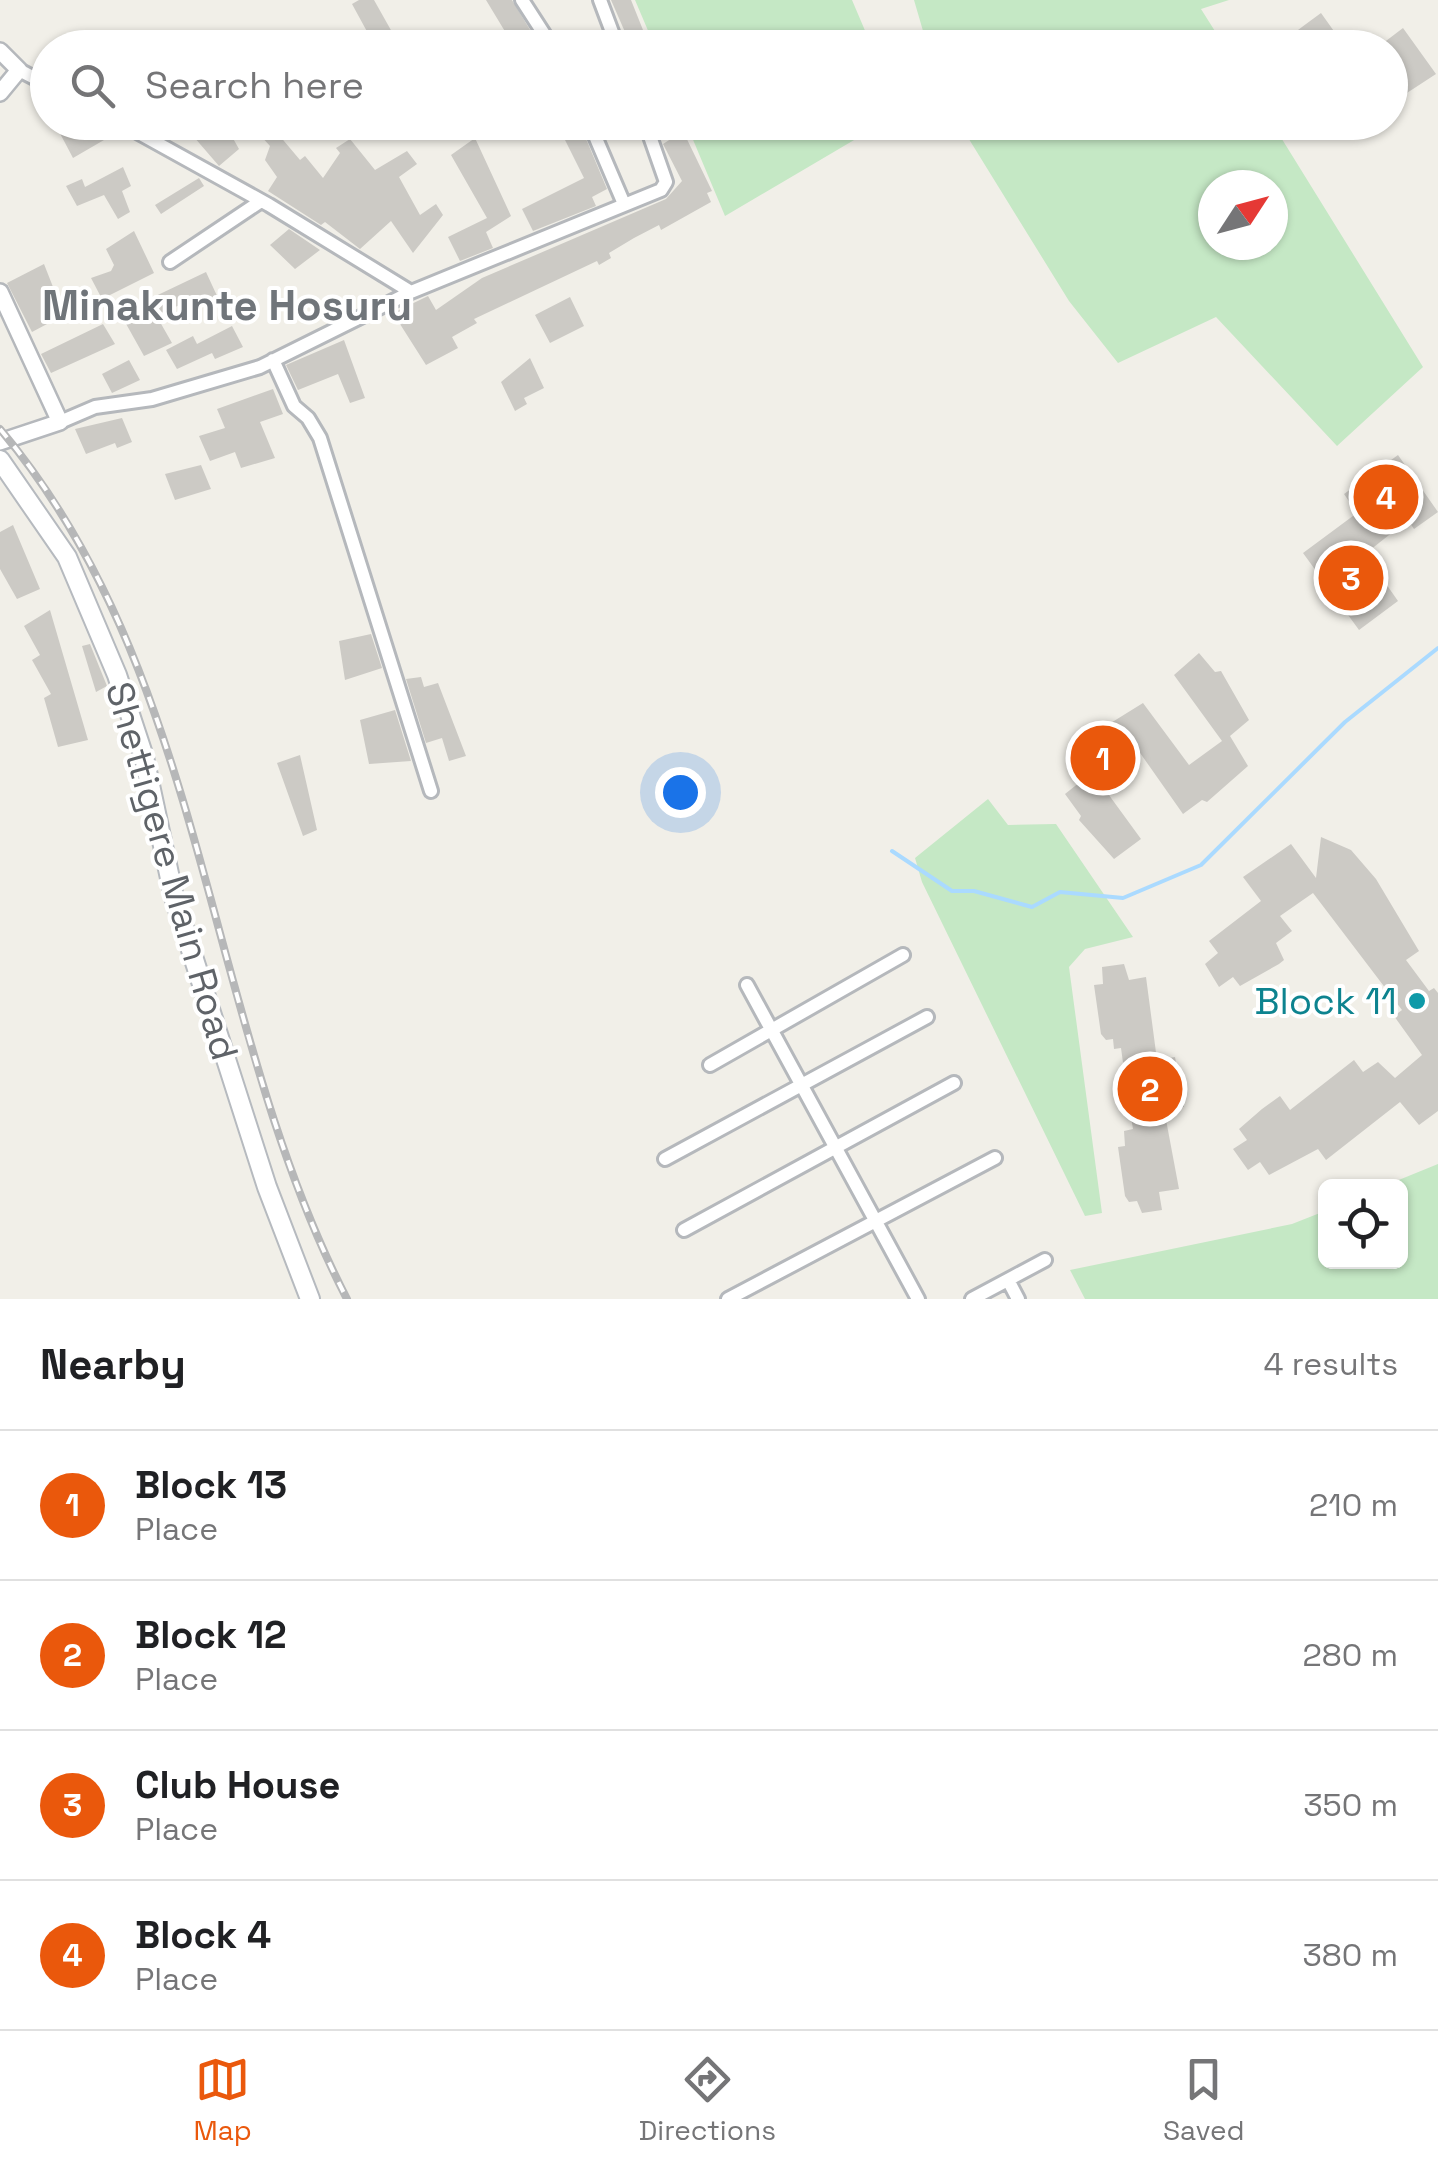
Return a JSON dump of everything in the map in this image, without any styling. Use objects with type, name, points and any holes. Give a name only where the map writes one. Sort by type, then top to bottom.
[{"type":"main road","name":"Shettigere Main Road","points":[[0,460],[67,557],[116,675],[144,757],[174,897],[267,1187],[310,1299]]},
{"type":"street","points":[[522,0],[541,30]]},
{"type":"street","points":[[600,0],[611,30]]},
{"type":"street","points":[[0,51],[18,70],[30,76]]},
{"type":"street","points":[[0,93],[18,70]]},
{"type":"street","points":[[152,140],[261,200],[411,292]]},
{"type":"street","points":[[597,140],[624,204]]},
{"type":"street","points":[[0,442],[96,407],[152,400],[273,360],[411,292],[661,190],[666,182],[651,140]]},
{"type":"street","points":[[170,262],[261,200]]},
{"type":"street","points":[[0,292],[60,422]]},
{"type":"street","points":[[273,360],[294,406],[320,438],[431,791]]},
{"type":"street","points":[[710,1065],[903,954]]},
{"type":"street","points":[[747,985],[918,1299]]},
{"type":"street","points":[[665,1160],[927,1017]]},
{"type":"street","points":[[684,1230],[954,1082]]},
{"type":"street","points":[[728,1299],[995,1158]]},
{"type":"street","points":[[972,1299],[1044,1260]]},
{"type":"street","points":[[1008,1280],[1018,1299]]},
{"type":"green space","points":[[635,0],[852,0],[865,30],[648,30]]},
{"type":"green space","points":[[914,0],[1229,0],[1201,9],[1214,30],[923,30]]},
{"type":"green space","points":[[693,140],[854,140],[725,216]]},
{"type":"green space","points":[[970,140],[1283,140],[1423,367],[1337,446],[1216,317],[1118,363],[1069,301]]},
{"type":"green space","points":[[988,799],[1008,825],[1056,824],[1133,937],[1085,949],[1069,967],[1102,1213],[1085,1216],[922,882],[915,858]]},
{"type":"green space","points":[[1438,1164],[1438,1299],[1085,1299],[1070,1270],[1292,1224],[1318,1214],[1318,1269],[1408,1269],[1408,1179],[1401,1179]]},
{"type":"building","points":[[374,0],[391,30],[366,30],[352,4]]},
{"type":"building","points":[[486,0],[512,0],[530,30],[504,30]]},
{"type":"building","points":[[611,0],[631,0],[643,30],[624,30]]},
{"type":"building","points":[[1321,13],[1333,30],[1298,30]]},
{"type":"building","points":[[1408,35],[1436,74],[1408,92]]},
{"type":"building","points":[[64,140],[104,140],[73,158]]},
{"type":"building","points":[[197,140],[234,140],[239,149],[219,166]]},
{"type":"building","points":[[264,140],[283,140],[300,160],[305,156],[323,178],[340,153],[336,148],[348,140],[375,170],[407,151],[417,164],[399,177],[420,215],[436,204],[443,215],[413,253],[391,221],[360,249],[325,222],[321,225],[268,191],[277,177],[265,160],[270,146]]},
{"type":"building","points":[[476,140],[511,216],[486,232],[493,248],[460,261],[448,237],[487,218],[451,155]]},
{"type":"building","points":[[565,140],[587,140],[607,189],[592,197],[596,206],[533,231],[522,209],[584,178]]},
{"type":"building","points":[[687,140],[712,191],[707,193],[711,202],[661,230],[659,225],[634,238],[609,253],[611,258],[599,265],[597,261],[474,319],[477,323],[452,337],[458,348],[426,365],[393,313],[428,296],[436,310],[482,278],[666,199],[682,181],[663,144]]},
{"type":"building","points":[[123,167],[131,186],[122,191],[130,212],[118,219],[104,195],[77,206],[66,186],[82,179],[85,187]]},
{"type":"building","points":[[199,178],[204,186],[161,214],[155,205]]},
{"type":"building","points":[[289,229],[320,250],[295,269],[270,245]]},
{"type":"building","points":[[134,231],[154,273],[102,299],[91,278],[111,271],[114,265],[106,249]]},
{"type":"building","points":[[44,264],[64,315],[32,332],[7,283]]},
{"type":"building","points":[[206,272],[218,298],[187,302],[156,315],[172,343],[144,356],[120,313]]},
{"type":"building","points":[[570,297],[584,326],[550,343],[535,315]]},
{"type":"building","points":[[103,324],[115,344],[51,373],[41,354]]},
{"type":"building","points":[[232,326],[243,347],[215,359],[212,353],[177,369],[166,350],[193,336],[197,344]]},
{"type":"building","points":[[344,340],[365,398],[350,403],[338,374],[298,390],[286,365]]},
{"type":"building","points":[[530,358],[544,388],[524,398],[527,404],[515,411],[501,382]]},
{"type":"building","points":[[129,360],[140,380],[112,393],[102,374]]},
{"type":"building","points":[[273,389],[283,414],[260,422],[275,458],[241,468],[235,452],[210,461],[199,436],[225,428],[217,409]]},
{"type":"building","points":[[122,418],[132,442],[117,448],[115,443],[86,454],[75,429]]},
{"type":"building","points":[[1398,455],[1438,512],[1414,529],[1408,520],[1365,554],[1398,601],[1359,630],[1303,553],[1357,513],[1344,494]]},
{"type":"building","points":[[201,465],[211,489],[175,500],[165,474]]},
{"type":"building","points":[[13,525],[40,589],[17,599],[0,569],[0,532]]},
{"type":"building","points":[[50,610],[88,740],[58,747],[44,698],[51,694],[32,660],[40,655],[24,626]]},
{"type":"building","points":[[371,634],[382,668],[345,680],[339,641]]},
{"type":"building","points":[[90,644],[107,686],[96,692],[82,646]]},
{"type":"building","points":[[1199,653],[1215,672],[1221,671],[1249,720],[1230,736],[1248,766],[1207,802],[1202,800],[1183,814],[1138,750],[1098,780],[1141,839],[1114,859],[1079,820],[1081,816],[1065,794],[1090,774],[1076,754],[1096,739],[1093,734],[1143,703],[1189,765],[1222,741],[1174,675]]},
{"type":"building","points":[[421,677],[424,687],[438,683],[466,756],[449,761],[442,738],[426,743],[406,679]]},
{"type":"building","points":[[395,710],[411,761],[369,764],[360,720]]},
{"type":"building","points":[[300,755],[317,830],[303,836],[277,763]]},
{"type":"building","name":"Block 11","points":[[1321,837],[1351,850],[1376,879],[1419,951],[1406,960],[1429,991],[1434,988],[1438,993],[1438,1111],[1419,1125],[1400,1102],[1326,1160],[1318,1149],[1269,1175],[1260,1162],[1248,1170],[1233,1149],[1247,1140],[1239,1129],[1262,1109],[1280,1096],[1290,1110],[1354,1060],[1363,1072],[1378,1062],[1395,1078],[1422,1055],[1394,1016],[1402,1010],[1313,893],[1280,916],[1292,931],[1276,943],[1284,960],[1279,964],[1240,986],[1233,977],[1219,987],[1205,964],[1218,953],[1209,941],[1261,901],[1243,877],[1291,844],[1316,878]]},
{"type":"building","points":[[1124,964],[1129,980],[1146,977],[1157,1060],[1175,1057],[1184,1107],[1164,1109],[1179,1189],[1159,1192],[1162,1210],[1142,1213],[1137,1201],[1129,1202],[1125,1196],[1118,1147],[1125,1146],[1124,1131],[1133,1129],[1129,1106],[1123,1106],[1117,1071],[1124,1070],[1121,1048],[1114,1049],[1113,1039],[1106,1040],[1101,1034],[1094,985],[1103,984],[1102,967]]},
{"type":"waterway","points":[[892,851],[952,891],[974,891],[1032,907],[1060,892],[1123,898],[1201,865],[1345,722],[1438,648]]},
{"type":"railway","points":[[0,429],[69,526],[122,630],[164,740],[261,1080],[299,1192],[347,1299]]},
{"type":"place","name":"Block 4","points":[[1386,497]]},
{"type":"place","name":"Club House","points":[[1351,578]]},
{"type":"place","name":"Block 13","points":[[1103,758]]},
{"type":"place","name":"Block 11","points":[[1417,1001]]},
{"type":"place","name":"Block 12","points":[[1150,1089]]},
{"type":"district","name":"Minakunte Hosuru","points":[[227,305]]}]
